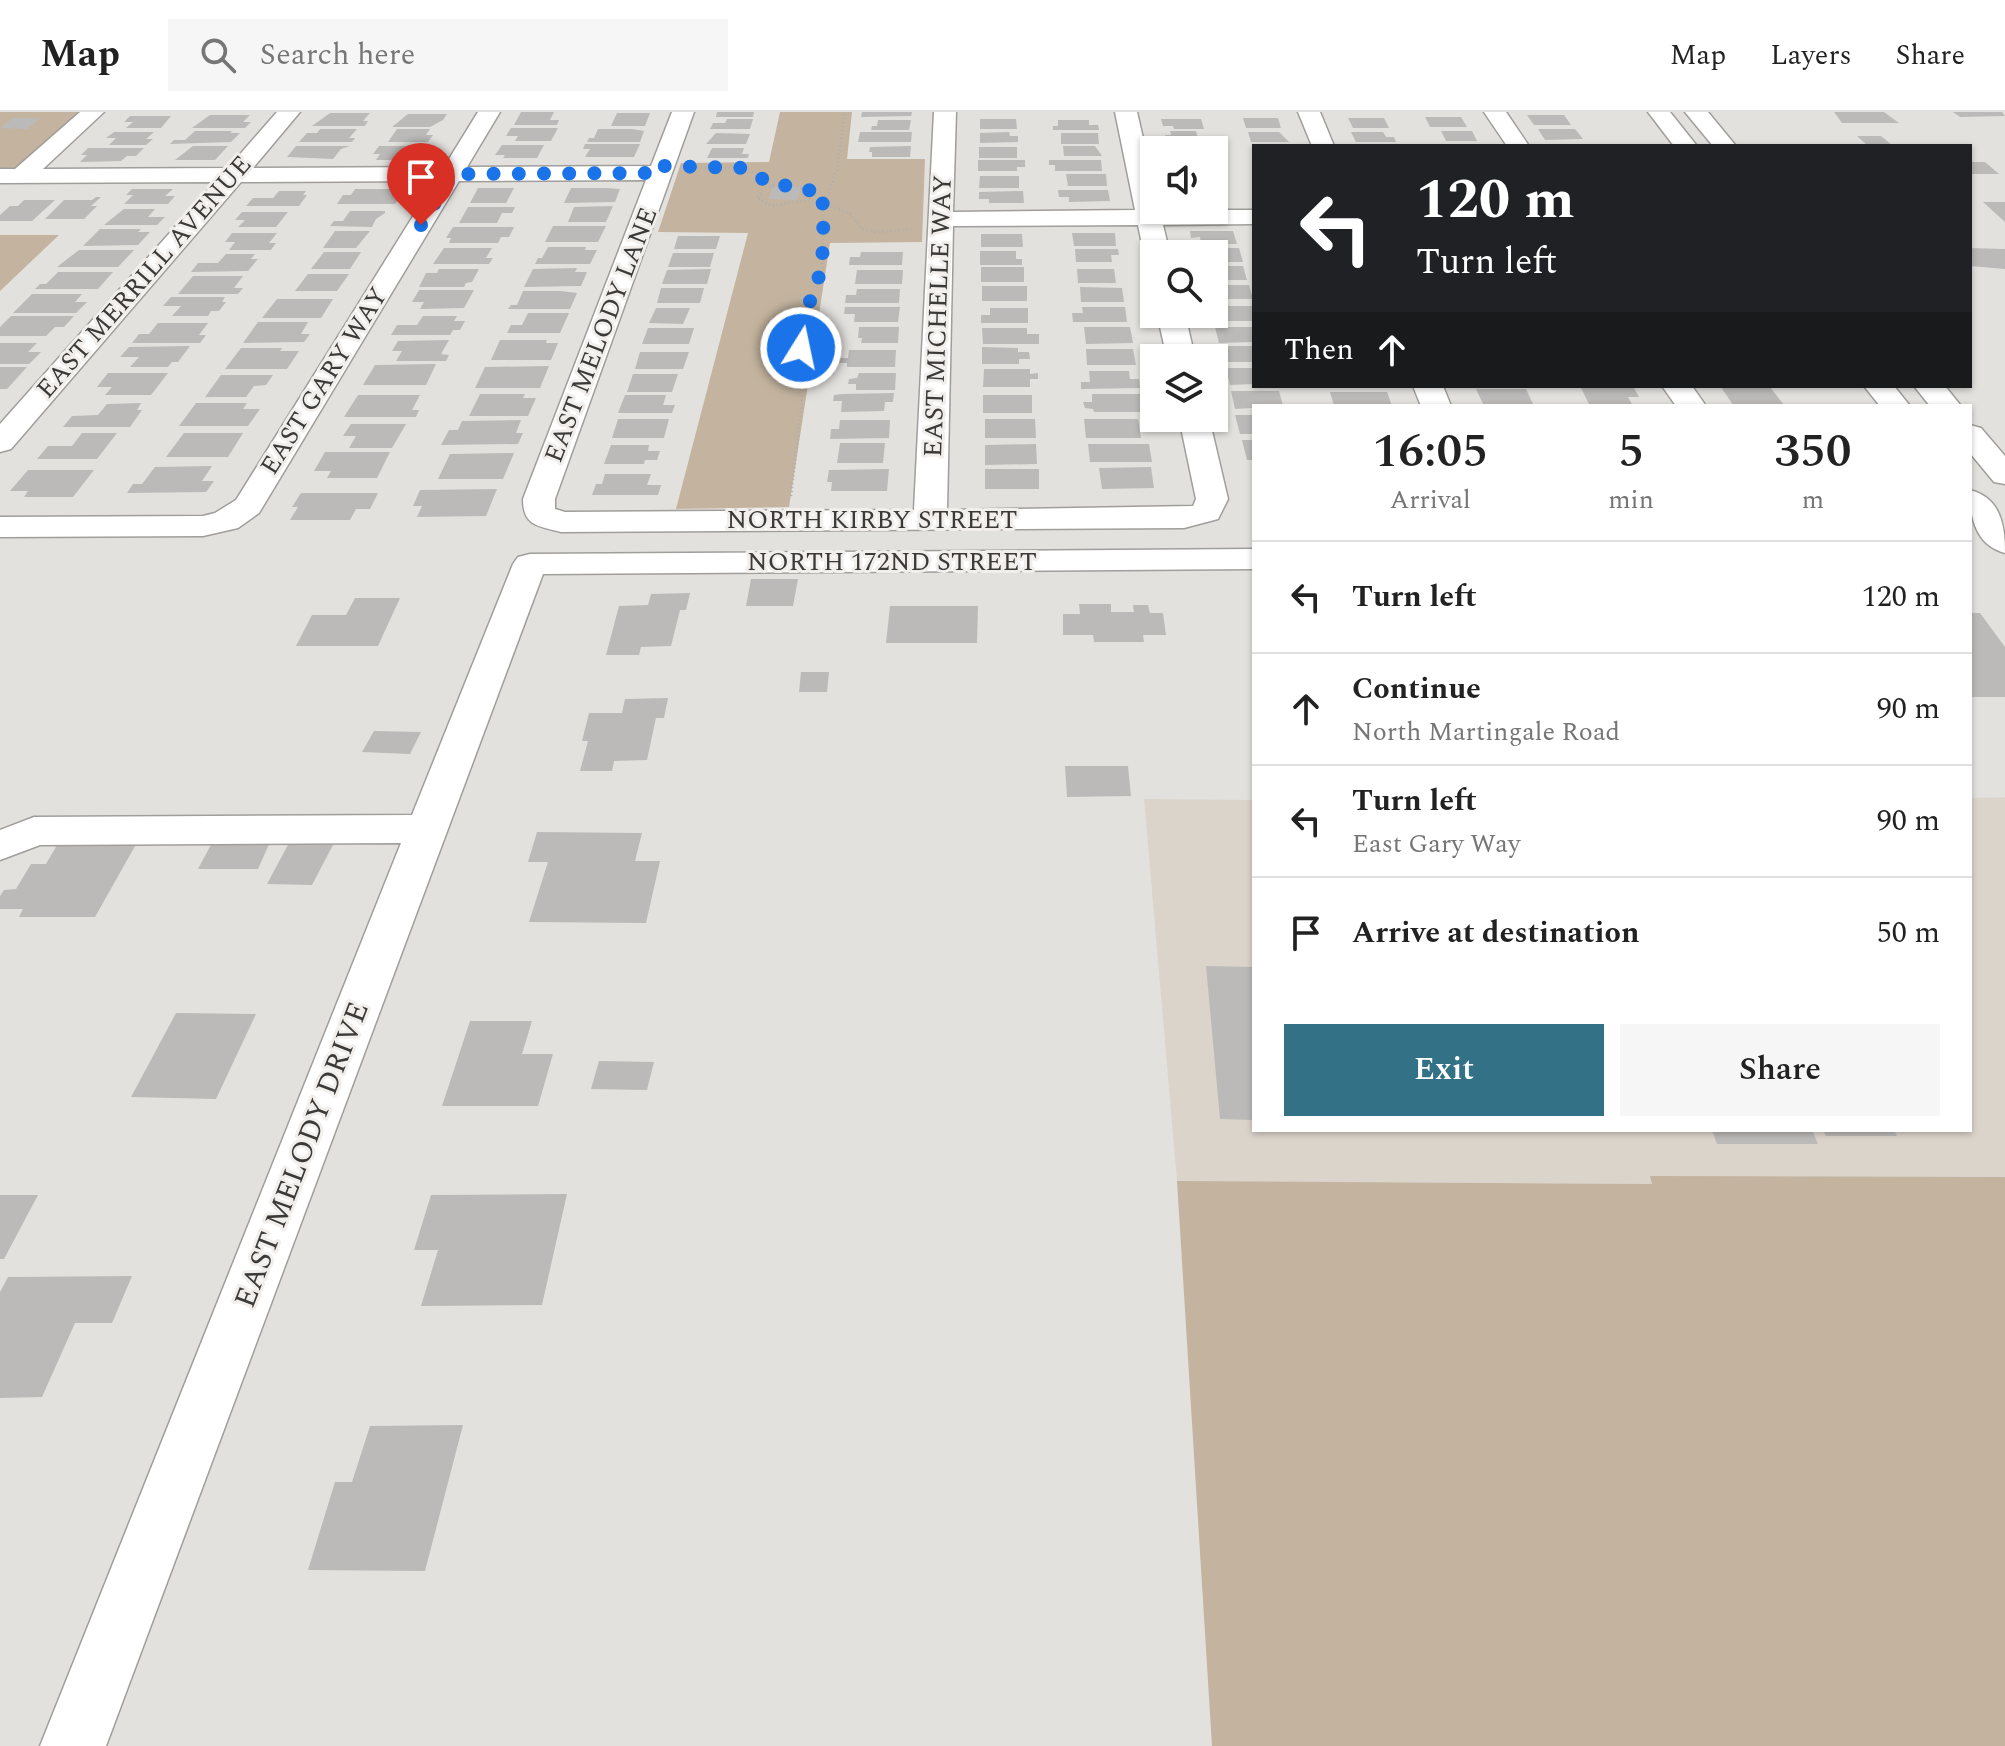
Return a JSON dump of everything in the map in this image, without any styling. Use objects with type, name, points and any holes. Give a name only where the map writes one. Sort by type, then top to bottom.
[{"type":"street","points":[[11,176],[93,112]]},
{"type":"street","name":"EAST MERRILL AVENUE","points":[[0,443],[289,112]]},
{"type":"street","name":"EAST GARY WAY","points":[[0,527],[203,526],[226,521],[248,506],[489,112]]},
{"type":"street","name":"EAST MELODY LANE","points":[[539,514],[539,499],[683,112]]},
{"type":"street","name":"EAST MICHELLE WAY","points":[[930,520],[945,112]]},
{"type":"street","points":[[1126,112],[1140,177]]},
{"type":"street","points":[[1309,112],[1322,144]]},
{"type":"street","points":[[1495,112],[1517,144]]},
{"type":"street","points":[[1659,112],[1684,144]]},
{"type":"street","points":[[1696,112],[1723,144]]},
{"type":"street","points":[[11,176],[663,170]]},
{"type":"street","points":[[0,189],[63,189],[88,184],[95,176]]},
{"type":"street","points":[[1228,217],[1252,217]]},
{"type":"street","points":[[941,222],[1140,218]]},
{"type":"street","points":[[1881,388],[1893,404]]},
{"type":"street","points":[[1931,388],[1944,404]]},
{"type":"street","name":"NORTH KIRBY STREET","points":[[539,514],[561,522],[1184,518],[1207,512],[1212,499],[1197,432]]},
{"type":"street","points":[[1972,436],[2005,475]]},
{"type":"street","name":"NORTH 172ND STREET","points":[[530,564],[1252,559]]},
{"type":"street","name":"EAST MELODY DRIVE","points":[[73,1746],[530,564]]},
{"type":"street","points":[[0,846],[34,831],[428,829]]},
{"type":"path","points":[[788,521],[802,402],[798,378],[801,348],[808,307],[822,268],[824,204],[837,170],[845,112]]},
{"type":"path","points":[[663,170],[746,168],[773,186]]},
{"type":"path","points":[[810,199],[813,192],[805,187],[773,186],[760,191],[757,198],[759,201],[789,206],[810,199],[853,216],[862,229],[876,233],[941,222]]},
{"type":"shaded area","points":[[0,112],[84,112],[19,168],[0,170]]},
{"type":"shaded area","points":[[780,112],[852,112],[847,159],[925,159],[922,242],[830,243],[789,507],[676,509],[748,233],[658,232],[681,163],[769,162]]},
{"type":"shaded area","points":[[0,235],[59,235],[0,291]]},
{"type":"shaded area","points":[[2005,797],[2005,1177],[1651,1176],[1652,1184],[1177,1181],[1144,799],[1252,800],[1252,1132],[1972,1132],[1972,798]]},
{"type":"shaded area","points":[[1650,1176],[2005,1177],[2005,1746],[1212,1746],[1177,1181],[1652,1184]]},
{"type":"building","points":[[521,112],[554,112],[550,120],[559,120],[557,125],[514,125]]},
{"type":"building","points":[[717,112],[754,112],[753,117],[716,117]]},
{"type":"building","points":[[862,112],[912,112],[911,116],[861,117]]},
{"type":"building","points":[[1834,112],[1884,112],[1899,123],[1842,123]]},
{"type":"building","points":[[1953,112],[2002,112],[2005,116],[1960,117]]},
{"type":"building","points":[[330,113],[370,113],[363,121],[368,121],[365,126],[312,126]]},
{"type":"building","points":[[617,113],[650,113],[645,126],[611,126]]},
{"type":"building","points":[[408,114],[447,114],[430,127],[392,127]]},
{"type":"building","points":[[210,115],[250,115],[243,122],[251,122],[245,128],[192,128]]},
{"type":"building","points":[[1527,115],[1564,115],[1571,125],[1534,125]]},
{"type":"building","points":[[130,116],[171,116],[161,128],[126,128],[133,122],[124,122]]},
{"type":"building","points":[[1425,117],[1461,117],[1467,127],[1430,127]]},
{"type":"building","points":[[13,118],[41,118],[27,129],[0,128]]},
{"type":"building","points":[[1243,118],[1278,118],[1281,128],[1246,128]]},
{"type":"building","points":[[1348,118],[1384,118],[1389,128],[1353,128]]},
{"type":"building","points":[[727,119],[753,119],[750,129],[710,129],[713,123],[725,123]]},
{"type":"building","points":[[980,119],[1016,119],[1017,129],[980,129]]},
{"type":"building","points":[[1161,119],[1201,119],[1204,129],[1174,129],[1173,126],[1163,126]]},
{"type":"building","points":[[878,120],[911,120],[909,130],[871,130],[872,126],[877,126]]},
{"type":"building","points":[[1058,120],[1089,120],[1089,125],[1098,125],[1099,130],[1053,130],[1053,126],[1058,126]]},
{"type":"building","points":[[511,128],[558,128],[551,141],[515,141],[518,136],[506,136]]},
{"type":"building","points":[[320,129],[357,129],[349,138],[355,138],[352,142],[299,142],[307,133],[317,133]]},
{"type":"building","points":[[397,129],[430,129],[426,135],[433,135],[428,142],[388,142]]},
{"type":"building","points":[[598,129],[644,131],[640,142],[587,142],[589,138],[594,138]]},
{"type":"building","points":[[1538,129],[1575,129],[1583,139],[1545,140]]},
{"type":"building","points":[[195,131],[240,133],[231,142],[170,144],[174,140],[185,140]]},
{"type":"building","points":[[1170,131],[1196,131],[1197,136],[1165,135],[1171,135]]},
{"type":"building","points":[[1441,131],[1472,131],[1477,141],[1446,141]]},
{"type":"building","points":[[114,132],[154,132],[146,139],[153,139],[146,145],[109,145],[116,138],[106,138]]},
{"type":"building","points":[[860,132],[912,132],[911,142],[858,142]]},
{"type":"building","points":[[1009,132],[1010,136],[1018,136],[1018,142],[980,143],[980,133]]},
{"type":"building","points":[[1248,132],[1279,132],[1289,142],[1251,142]]},
{"type":"building","points":[[1351,132],[1383,132],[1386,137],[1394,137],[1396,142],[1356,142]]},
{"type":"building","points":[[716,133],[750,134],[746,144],[706,144]]},
{"type":"building","points":[[1061,133],[1098,133],[1099,144],[1061,144]]},
{"type":"building","points":[[1857,136],[1881,136],[1891,144],[1866,144]]},
{"type":"building","points":[[585,144],[640,144],[634,157],[585,157],[590,149],[583,149]]},
{"type":"building","points":[[502,145],[544,145],[537,158],[503,158],[505,155],[495,155]]},
{"type":"building","points":[[193,146],[228,146],[215,160],[175,160]]},
{"type":"building","points":[[296,146],[350,146],[341,149],[333,159],[287,157]]},
{"type":"building","points":[[379,146],[434,146],[420,160],[376,160],[380,154],[373,154]]},
{"type":"building","points":[[911,146],[910,157],[872,157],[872,152],[869,152],[870,147]]},
{"type":"building","points":[[1063,146],[1095,146],[1102,156],[1064,156]]},
{"type":"building","points":[[979,147],[1017,147],[1017,158],[979,158]]},
{"type":"building","points":[[88,148],[144,148],[136,156],[127,156],[121,161],[80,162],[87,155],[81,155]]},
{"type":"building","points":[[712,148],[744,148],[742,154],[749,154],[748,158],[707,158]]},
{"type":"building","points":[[978,160],[1025,160],[1025,167],[1017,167],[1017,171],[978,171]]},
{"type":"building","points":[[1049,160],[1101,160],[1102,171],[1055,171],[1055,165],[1049,165]]},
{"type":"building","points":[[1972,162],[1985,162],[1999,174],[1972,174]]},
{"type":"building","points":[[1066,174],[1106,174],[1107,186],[1068,186]]},
{"type":"building","points":[[980,176],[1019,176],[1019,188],[979,188]]},
{"type":"building","points":[[773,186],[802,186],[797,200],[768,199]]},
{"type":"building","points":[[478,188],[514,188],[506,203],[470,203]]},
{"type":"building","points":[[571,188],[620,189],[615,202],[564,203]]},
{"type":"building","points":[[132,189],[173,189],[165,196],[175,196],[168,204],[124,204],[133,195],[126,195]]},
{"type":"building","points":[[355,189],[401,189],[396,196],[401,196],[395,204],[337,204],[343,195],[351,195]]},
{"type":"building","points":[[1058,190],[1108,190],[1110,201],[1069,202],[1069,197],[1059,197]]},
{"type":"building","points":[[279,191],[306,191],[303,195],[307,195],[299,206],[246,206],[253,198],[273,198]]},
{"type":"building","points":[[1023,191],[1024,203],[989,203],[989,199],[979,199],[979,192]]},
{"type":"building","points":[[101,197],[91,206],[97,206],[84,219],[45,219],[64,200],[92,200]]},
{"type":"building","points":[[24,200],[55,200],[32,221],[0,221],[0,215],[10,206],[18,206]]},
{"type":"building","points":[[1983,202],[2005,202],[2005,222]]},
{"type":"building","points":[[613,206],[606,222],[568,222],[574,207]]},
{"type":"building","points":[[468,207],[515,207],[512,213],[502,213],[497,223],[459,223]]},
{"type":"building","points":[[124,209],[155,209],[148,217],[165,217],[157,225],[104,225]]},
{"type":"building","points":[[350,211],[385,213],[376,219],[372,227],[330,226],[334,221],[343,221]]},
{"type":"building","points":[[242,212],[288,212],[276,227],[238,227],[245,220],[235,220]]},
{"type":"building","points":[[553,226],[606,226],[598,242],[545,242]]},
{"type":"building","points":[[453,227],[514,227],[509,237],[501,237],[498,243],[449,243],[451,238],[446,238]]},
{"type":"building","points":[[100,229],[141,229],[138,232],[150,232],[138,245],[83,246]]},
{"type":"building","points":[[335,231],[370,231],[356,248],[323,248]]},
{"type":"building","points":[[1190,231],[1233,231],[1237,244],[1228,244],[1228,240],[1191,238]]},
{"type":"building","points":[[232,233],[277,233],[269,243],[276,243],[271,250],[229,250],[235,242],[225,242]]},
{"type":"building","points":[[1072,233],[1115,233],[1116,246],[1074,246]]},
{"type":"building","points":[[981,234],[1022,234],[1023,247],[981,247]]},
{"type":"building","points":[[678,236],[720,236],[716,249],[674,249]]},
{"type":"building","points":[[548,247],[597,250],[590,264],[535,264]]},
{"type":"building","points":[[444,248],[492,248],[486,258],[493,258],[489,264],[433,264]]},
{"type":"building","points":[[1228,248],[1239,248],[1243,262],[1228,262]]},
{"type":"building","points":[[1972,248],[2005,249],[2005,269],[1972,266]]},
{"type":"building","points":[[1075,249],[1118,249],[1119,255],[1111,255],[1112,262],[1076,262]]},
{"type":"building","points":[[79,250],[134,250],[118,267],[57,267]]},
{"type":"building","points":[[980,251],[1016,251],[1016,259],[1022,259],[1022,265],[980,265]]},
{"type":"building","points":[[324,252],[361,252],[350,269],[311,269]]},
{"type":"building","points":[[861,252],[903,252],[902,265],[849,265],[850,257],[860,257]]},
{"type":"building","points":[[673,253],[714,253],[710,267],[668,267]]},
{"type":"building","points":[[226,254],[255,254],[251,259],[258,259],[248,271],[191,272],[198,263],[218,263]]},
{"type":"building","points":[[1228,266],[1243,266],[1247,280],[1228,280]]},
{"type":"building","points":[[981,267],[1024,267],[1024,282],[981,282]]},
{"type":"building","points":[[577,268],[575,272],[587,272],[581,286],[524,287],[533,269]]},
{"type":"building","points":[[439,269],[479,269],[472,282],[464,287],[419,287],[426,273],[437,273]]},
{"type":"building","points":[[711,269],[707,284],[662,284],[667,270]]},
{"type":"building","points":[[1077,269],[1114,269],[1116,283],[1078,283]]},
{"type":"building","points":[[857,270],[903,270],[902,284],[855,284]]},
{"type":"building","points":[[58,272],[113,272],[98,289],[35,289],[40,284],[46,284]]},
{"type":"building","points":[[308,274],[349,274],[337,291],[295,291]]},
{"type":"building","points":[[193,276],[243,276],[234,288],[243,288],[238,294],[178,294]]},
{"type":"building","points":[[1228,285],[1249,285],[1252,299],[1228,299]]},
{"type":"building","points":[[982,286],[1027,286],[1027,301],[982,301]]},
{"type":"building","points":[[1080,287],[1122,288],[1124,302],[1081,302]]},
{"type":"building","points":[[661,288],[704,288],[700,303],[657,303]]},
{"type":"building","points":[[857,289],[900,289],[899,303],[845,303],[846,295],[856,295]]},
{"type":"building","points":[[419,290],[474,290],[464,308],[420,309],[424,302],[412,302]]},
{"type":"building","points":[[523,291],[577,293],[570,309],[508,309],[511,305],[517,305]]},
{"type":"building","points":[[32,294],[82,294],[75,302],[87,302],[76,313],[13,313]]},
{"type":"building","points":[[171,297],[225,297],[222,302],[226,302],[219,311],[211,311],[208,316],[172,316],[181,306],[163,306]]},
{"type":"building","points":[[277,299],[333,299],[321,318],[262,318]]},
{"type":"building","points":[[1228,306],[1252,306],[1252,321],[1228,321]]},
{"type":"building","points":[[845,307],[900,307],[898,322],[854,322],[855,314],[844,314]]},
{"type":"building","points":[[1082,307],[1125,307],[1127,322],[1073,322],[1072,313],[1083,313]]},
{"type":"building","points":[[656,308],[690,308],[683,324],[649,323]]},
{"type":"building","points":[[990,308],[1028,308],[1028,323],[981,323],[981,315],[990,315]]},
{"type":"building","points":[[528,313],[569,313],[560,333],[507,333],[511,325],[522,325]]},
{"type":"building","points":[[11,316],[74,316],[64,327],[55,327],[46,336],[0,336],[0,327]]},
{"type":"building","points":[[423,316],[457,316],[454,321],[465,321],[460,330],[453,330],[450,335],[391,335],[397,325],[417,325]]},
{"type":"building","points":[[258,322],[308,322],[301,334],[310,334],[304,342],[243,343]]},
{"type":"building","points":[[158,323],[208,323],[199,335],[206,335],[200,343],[132,343],[139,334],[149,334]]},
{"type":"building","points":[[859,327],[899,327],[898,343],[861,343]]},
{"type":"building","points":[[1084,327],[1130,327],[1133,343],[1086,344]]},
{"type":"building","points":[[1252,327],[1252,342],[1219,343],[1215,328]]},
{"type":"building","points":[[648,328],[694,328],[689,344],[642,344]]},
{"type":"building","points":[[982,328],[1027,328],[1027,334],[1039,334],[1039,344],[983,344]]},
{"type":"building","points":[[449,340],[441,354],[449,355],[446,361],[396,361],[402,351],[392,351],[398,341]]},
{"type":"building","points":[[500,340],[547,340],[546,343],[558,343],[551,360],[491,360]]},
{"type":"building","points":[[0,343],[37,343],[28,352],[41,352],[29,364],[0,364]]},
{"type":"building","points":[[190,346],[178,362],[172,362],[168,367],[130,367],[139,357],[120,357],[129,347]]},
{"type":"building","points":[[1228,346],[1252,346],[1252,362],[1228,362]]},
{"type":"building","points":[[982,347],[1018,348],[1018,352],[1029,352],[1030,359],[1019,359],[1019,364],[982,364]]},
{"type":"building","points":[[241,348],[299,351],[287,369],[225,369]]},
{"type":"building","points":[[1086,349],[1133,349],[1136,365],[1087,365]]},
{"type":"building","points":[[849,350],[896,350],[895,367],[847,367],[847,363],[839,363],[840,358],[848,358]]},
{"type":"building","points":[[640,352],[689,352],[683,369],[635,369]]},
{"type":"building","points":[[436,364],[426,385],[363,385],[375,365]]},
{"type":"building","points":[[549,366],[540,388],[475,388],[485,367]]},
{"type":"building","points":[[0,367],[27,367],[7,389],[0,389]]},
{"type":"building","points":[[1228,368],[1252,368],[1252,384],[1230,385]]},
{"type":"building","points":[[984,369],[1030,369],[1030,374],[1038,373],[1038,379],[1030,379],[1030,387],[983,387]]},
{"type":"building","points":[[1089,371],[1129,371],[1130,379],[1139,379],[1140,388],[1081,389],[1081,382],[1090,382]]},
{"type":"building","points":[[108,373],[168,373],[151,395],[105,395],[112,387],[97,387]]},
{"type":"building","points":[[859,373],[896,373],[895,390],[856,390],[856,384],[848,384],[849,379],[857,378]]},
{"type":"building","points":[[633,374],[678,374],[672,392],[627,392]]},
{"type":"building","points":[[221,375],[273,375],[266,385],[254,386],[246,397],[205,397]]},
{"type":"building","points":[[1581,388],[1634,388],[1639,397],[1628,397],[1632,404],[1589,404]]},
{"type":"building","points":[[1722,388],[1771,388],[1783,404],[1732,404]]},
{"type":"building","points":[[1476,389],[1526,389],[1533,404],[1483,404]]},
{"type":"building","points":[[1231,391],[1279,391],[1282,404],[1252,404],[1252,408],[1235,409]]},
{"type":"building","points":[[1330,392],[1387,392],[1391,404],[1333,404]]},
{"type":"building","points":[[894,393],[893,402],[885,402],[884,411],[841,412],[842,401],[833,401],[834,395]]},
{"type":"building","points":[[480,394],[525,394],[523,398],[536,398],[528,416],[469,416]]},
{"type":"building","points":[[1092,394],[1140,394],[1140,412],[1094,412],[1085,408],[1083,402],[1092,402]]},
{"type":"building","points":[[358,395],[420,395],[412,410],[419,410],[416,417],[344,417]]},
{"type":"building","points":[[625,395],[666,395],[663,405],[675,405],[672,413],[618,413]]},
{"type":"building","points":[[983,395],[1032,395],[1032,413],[983,413]]},
{"type":"building","points":[[141,403],[137,410],[142,410],[130,427],[63,427],[72,416],[98,415],[107,404]]},
{"type":"building","points":[[196,403],[247,403],[243,409],[260,409],[248,426],[179,426]]},
{"type":"building","points":[[1235,415],[1252,415],[1252,434],[1240,434]]},
{"type":"building","points":[[618,419],[669,419],[664,438],[612,438]]},
{"type":"building","points":[[985,419],[1035,419],[1036,438],[985,438]]},
{"type":"building","points":[[1084,419],[1138,419],[1141,438],[1086,438]]},
{"type":"building","points":[[521,420],[516,433],[523,433],[518,444],[441,445],[449,430],[458,430],[462,421]]},
{"type":"building","points":[[840,420],[890,420],[889,438],[830,439],[831,429],[839,429]]},
{"type":"building","points":[[351,424],[406,424],[392,448],[349,448],[356,436],[343,436]]},
{"type":"building","points":[[82,433],[117,433],[97,459],[37,459],[48,446],[72,446]]},
{"type":"building","points":[[184,433],[243,433],[228,457],[166,457]]},
{"type":"building","points":[[1242,440],[1252,440],[1252,460],[1247,460]]},
{"type":"building","points":[[840,443],[885,443],[883,463],[837,463]]},
{"type":"building","points":[[1036,444],[1037,464],[985,465],[985,445]]},
{"type":"building","points":[[1088,444],[1149,444],[1152,462],[1090,462]]},
{"type":"building","points":[[611,445],[649,445],[648,451],[660,451],[657,460],[645,460],[644,464],[604,464]]},
{"type":"building","points":[[325,452],[390,452],[377,478],[327,478],[331,471],[314,471]]},
{"type":"building","points":[[514,453],[503,479],[438,479],[450,454]]},
{"type":"building","points":[[212,466],[202,481],[214,481],[206,492],[127,493],[133,484],[142,484],[155,467]]},
{"type":"building","points":[[1151,467],[1154,488],[1102,489],[1099,468]]},
{"type":"building","points":[[889,469],[887,491],[831,491],[832,482],[827,482],[829,470]]},
{"type":"building","points":[[985,469],[1039,469],[1039,489],[985,489]]},
{"type":"building","points":[[28,470],[94,470],[73,497],[24,497],[28,491],[10,491]]},
{"type":"building","points":[[605,474],[651,474],[647,485],[661,485],[658,495],[592,495],[596,484],[602,484]]},
{"type":"building","points":[[497,489],[486,516],[417,517],[422,506],[413,506],[420,490]]},
{"type":"building","points":[[301,493],[378,493],[370,509],[356,509],[350,520],[290,520],[298,507],[292,507]]},
{"type":"building","points":[[751,579],[798,579],[793,606],[746,606]]},
{"type":"building","points":[[690,593],[686,610],[680,610],[671,646],[641,647],[639,655],[606,655],[619,606],[648,605],[651,594]]},
{"type":"building","points":[[355,598],[400,598],[378,646],[296,646],[312,615],[346,615]]},
{"type":"building","points":[[1079,604],[1111,604],[1111,612],[1134,612],[1133,605],[1148,605],[1150,613],[1163,613],[1166,635],[1143,635],[1144,642],[1094,642],[1093,635],[1063,635],[1063,614],[1080,614]]},
{"type":"building","points":[[890,606],[978,606],[977,643],[886,643]]},
{"type":"building","points":[[1972,613],[1980,613],[2005,647],[2005,697],[1972,697]]},
{"type":"building","points":[[801,672],[829,672],[827,692],[799,692]]},
{"type":"building","points":[[668,698],[664,718],[656,718],[647,760],[614,761],[612,771],[580,771],[588,741],[582,741],[589,713],[622,713],[625,699]]},
{"type":"building","points":[[374,731],[421,732],[410,754],[362,752]]},
{"type":"building","points":[[1065,766],[1128,766],[1131,796],[1067,797]]},
{"type":"building","points":[[537,832],[642,833],[635,861],[660,861],[646,923],[529,922],[548,862],[528,862]]},
{"type":"building","points":[[139,839],[95,917],[19,917],[23,909],[0,909],[0,896],[4,890],[16,889],[31,864],[46,864],[60,840]]},
{"type":"building","points":[[271,840],[258,869],[198,869],[213,841]]},
{"type":"building","points":[[290,841],[334,843],[312,885],[267,884]]},
{"type":"building","points":[[1206,966],[1252,967],[1252,1120],[1220,1119]]},
{"type":"building","points":[[176,1013],[256,1014],[216,1099],[131,1097]]},
{"type":"building","points":[[470,1021],[532,1021],[522,1054],[553,1054],[538,1106],[442,1106]]},
{"type":"building","points":[[599,1061],[654,1062],[647,1090],[591,1089]]},
{"type":"building","points":[[1713,1132],[1813,1132],[1818,1144],[1717,1144]]},
{"type":"building","points":[[1824,1132],[1895,1132],[1897,1136],[1826,1136]]},
{"type":"building","points":[[567,1194],[542,1305],[421,1306],[438,1250],[414,1250],[431,1195]]},
{"type":"building","points":[[0,1195],[38,1195],[4,1259],[0,1259]]},
{"type":"building","points":[[132,1276],[112,1323],[75,1323],[42,1397],[0,1398],[0,1292],[8,1277]]},
{"type":"building","points":[[463,1425],[425,1571],[308,1570],[335,1482],[352,1482],[370,1426]]},
{"type":"route","points":[[421,225],[453,174],[662,173],[664,166],[737,167],[754,171],[773,186],[790,184],[805,187],[813,192],[810,199],[824,204],[822,268],[808,307],[801,348]]}]
